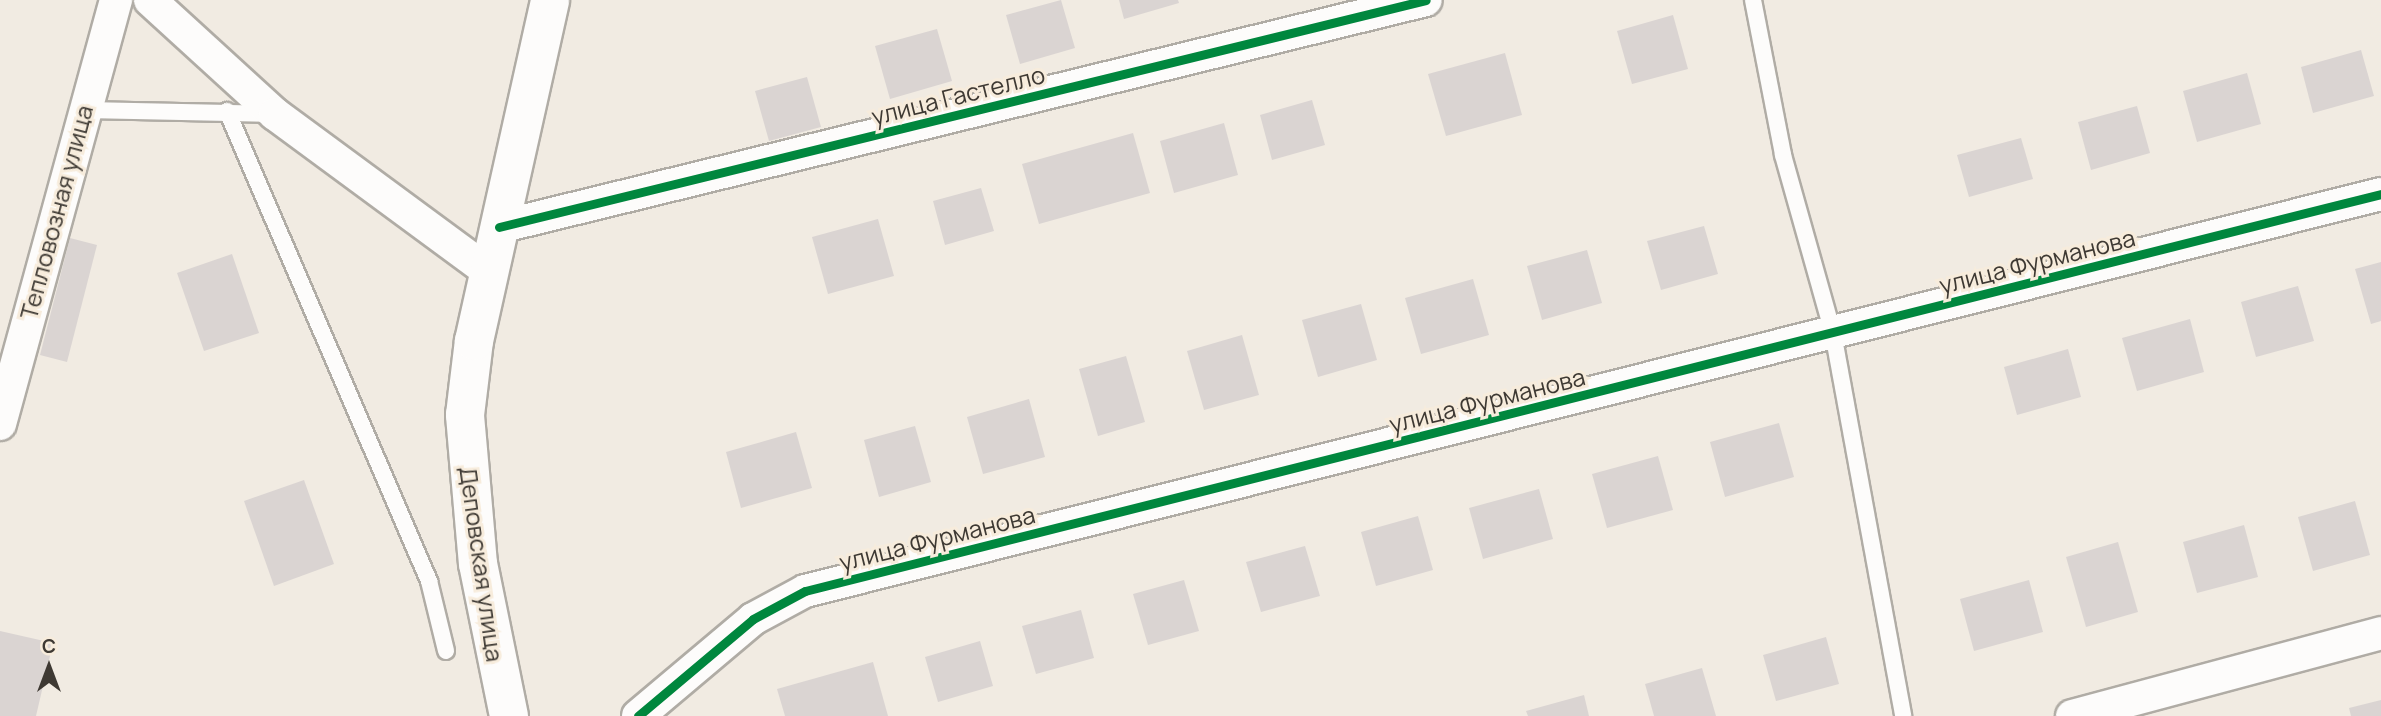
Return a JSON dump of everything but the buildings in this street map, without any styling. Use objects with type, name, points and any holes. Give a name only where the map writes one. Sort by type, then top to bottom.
[{"type":"street","name":"Тепловозная улица","points":[[0,424],[82,110],[116,0]]},
{"type":"street","points":[[150,0],[275,114],[489,272]]},
{"type":"street","name":"Деповская улица","points":[[509,716],[467,488],[465,415],[489,272],[550,0]]},
{"type":"street","name":"улица Гастелло","points":[[499,227],[1426,0]]},
{"type":"street","name":"улица Фурманова","points":[[638,716],[753,619],[805,591],[2381,194]]},
{"type":"street","points":[[2072,716],[2381,633]]},
{"type":"lane","points":[[1753,0],[1783,155],[1833,333],[1903,716]]},
{"type":"lane","points":[[82,110],[275,114]]},
{"type":"lane","points":[[227,111],[429,581],[446,652]]},
{"type":"cycle path","points":[[499,227],[1426,0]]},
{"type":"cycle path","points":[[638,716],[753,619],[805,591],[2381,194]]}]
